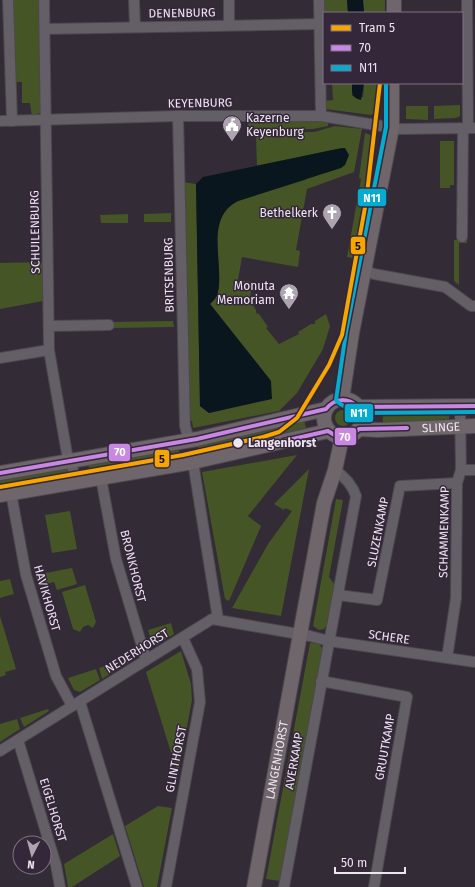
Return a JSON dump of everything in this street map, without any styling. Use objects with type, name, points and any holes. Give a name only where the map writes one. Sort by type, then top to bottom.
[{"type":"main road","points":[[394,0],[394,12]]},
{"type":"main road","points":[[342,399],[362,269],[396,128],[392,84]]},
{"type":"main road","points":[[0,473],[71,461],[326,409],[333,402],[342,399],[351,401],[358,407],[362,419],[359,429],[352,435],[342,437],[328,431],[324,422],[326,409]]},
{"type":"main road","name":"SLINGE","points":[[358,407],[475,406]]},
{"type":"main road","name":"SLINGE","points":[[359,429],[378,430],[475,426]]},
{"type":"main road","points":[[6,494],[101,478],[193,465],[328,431]]},
{"type":"main road","name":"LANGENHORST","points":[[254,887],[324,503],[340,473],[342,437]]},
{"type":"street","points":[[8,0],[12,120]]},
{"type":"street","name":"SCHUILENBURG","points":[[44,0],[50,326],[49,350],[67,454],[71,461]]},
{"type":"street","points":[[134,0],[134,27]]},
{"type":"street","points":[[229,0],[229,25]]},
{"type":"street","points":[[319,0],[321,116]]},
{"type":"street","points":[[462,237],[469,128],[467,0]]},
{"type":"street","name":"DENENBURG","points":[[45,29],[319,24]]},
{"type":"street","name":"KEYENBURG","points":[[0,121],[178,116],[321,116],[396,128],[469,128]]},
{"type":"street","name":"BRITSENBURG","points":[[178,116],[185,426],[187,437]]},
{"type":"street","points":[[362,269],[374,274],[445,287],[470,306],[475,306]]},
{"type":"street","points":[[50,326],[109,325]]},
{"type":"street","points":[[0,358],[49,350]]},
{"type":"street","name":"SCHAMMENKAMP","points":[[447,658],[456,598],[457,483],[461,470],[460,406]]},
{"type":"street","points":[[71,461],[76,483]]},
{"type":"street","points":[[193,465],[218,619],[300,634]]},
{"type":"street","points":[[461,470],[475,470]]},
{"type":"street","points":[[329,641],[356,496],[353,487],[340,473]]},
{"type":"street","name":"BRONKHORST","points":[[101,478],[116,559],[146,660]]},
{"type":"street","name":"SLUZENKAMP","points":[[338,595],[377,600],[400,486],[457,483]]},
{"type":"street","name":"HAVIKHORST","points":[[6,494],[26,575],[56,676],[76,704],[137,887]]},
{"type":"street","name":"NEDERHORST","points":[[0,751],[212,619],[218,619]]},
{"type":"street","name":"SCHERE","points":[[300,634],[329,641],[475,662]]},
{"type":"street","name":"GLINTHORST","points":[[166,887],[200,702],[196,669],[183,638]]},
{"type":"street","name":"AVERKAMP","points":[[284,887],[329,641]]},
{"type":"street","name":"GRUUTKAMP","points":[[321,681],[407,697],[374,887]]},
{"type":"street","name":"EIGELHORST","points":[[18,740],[56,865],[60,887]]},
{"type":"green space","points":[[13,0],[40,0],[41,112],[32,117],[30,103],[22,103],[22,82],[14,82]]},
{"type":"green space","points":[[322,0],[347,0],[348,12],[324,12]]},
{"type":"green space","points":[[363,0],[385,0],[385,12],[364,12]]},
{"type":"green space","points":[[332,84],[352,84],[352,96],[363,97],[364,84],[381,84],[378,112],[371,115],[325,109],[324,101],[333,100]]},
{"type":"green space","points":[[460,105],[460,116],[456,118],[434,119],[434,106]]},
{"type":"green space","points":[[406,106],[428,106],[428,120],[406,119]]},
{"type":"green space","points":[[310,120],[328,122],[328,126],[313,129],[247,130],[248,121]]},
{"type":"green space","points":[[335,126],[362,129],[354,172],[307,189],[296,250],[300,251],[298,267],[242,257],[238,280],[252,282],[250,301],[256,310],[256,313],[259,314],[268,327],[266,328],[279,344],[299,334],[298,332],[311,324],[315,324],[315,321],[326,314],[330,326],[323,349],[297,393],[279,411],[193,428],[192,421],[187,420],[182,182],[196,184],[200,406],[209,413],[225,409],[271,381],[210,304],[218,294],[218,229],[221,218],[228,209],[238,201],[305,180],[342,148],[257,166],[256,136],[247,136],[247,133],[314,132]]},
{"type":"green space","points":[[365,133],[375,137],[376,142],[358,259],[347,257],[361,179],[359,178]]},
{"type":"green space","points":[[440,141],[454,141],[454,185],[450,185],[450,188],[440,188]]},
{"type":"green space","points":[[171,213],[171,222],[144,222],[144,214]]},
{"type":"green space","points":[[128,214],[128,223],[101,223],[100,215]]},
{"type":"green space","points":[[454,240],[467,240],[467,243],[459,243],[459,285],[454,281]]},
{"type":"green space","points":[[42,262],[43,301],[0,309],[0,263]]},
{"type":"green space","points":[[173,321],[174,327],[112,328],[111,322]]},
{"type":"green space","points":[[450,408],[449,419],[383,424],[382,409]]},
{"type":"green space","points":[[340,410],[346,410],[351,415],[349,424],[346,426],[340,426],[335,421],[335,415]]},
{"type":"green space","points":[[303,417],[307,431],[202,454],[198,449],[198,443]]},
{"type":"green space","points":[[178,445],[181,462],[90,477],[88,461]]},
{"type":"green space","points":[[297,455],[248,516],[261,526],[229,601],[225,599],[202,472]]},
{"type":"green space","points":[[63,465],[68,469],[69,476],[66,482],[0,493],[0,476]]},
{"type":"green space","points":[[309,469],[281,616],[232,608],[268,544],[292,511],[285,508],[284,510],[274,504]]},
{"type":"green space","points":[[336,499],[343,500],[329,577],[335,585],[328,624],[324,629],[319,630],[313,626]]},
{"type":"green space","points":[[70,511],[77,549],[52,553],[45,515]]},
{"type":"green space","points":[[72,568],[77,584],[57,590],[54,582],[39,586],[35,575]]},
{"type":"green space","points":[[10,579],[14,594],[0,598],[0,581]]},
{"type":"green space","points":[[85,585],[96,622],[93,628],[88,625],[83,627],[80,632],[73,629],[62,592]]},
{"type":"green space","points":[[0,616],[16,669],[5,672],[6,675],[0,677]]},
{"type":"green space","points":[[171,623],[174,634],[157,645],[152,644],[148,630]]},
{"type":"green space","points":[[310,643],[319,643],[323,650],[280,881],[266,879]]},
{"type":"green space","points":[[181,651],[191,684],[192,700],[178,775],[146,672]]},
{"type":"green space","points":[[128,659],[129,662],[102,679],[99,668]]},
{"type":"green space","points":[[96,669],[100,680],[80,692],[74,690],[68,678]]},
{"type":"green space","points":[[48,709],[49,711],[24,727],[20,718]]},
{"type":"green space","points":[[17,719],[20,729],[0,742],[0,724]]},
{"type":"green space","points":[[158,806],[172,808],[157,887],[144,887],[125,826]]},
{"type":"green space","points":[[113,834],[120,856],[72,887],[68,887],[64,864]]},
{"type":"shaded area","points":[[347,0],[363,0],[364,12],[348,12]]},
{"type":"shaded area","points":[[352,84],[364,84],[361,100],[355,98],[352,92]]},
{"type":"shaded area","points":[[345,148],[349,155],[345,165],[341,168],[238,201],[228,209],[221,218],[218,230],[218,294],[210,304],[271,381],[272,399],[209,413],[200,406],[196,184],[203,177]]},
{"type":"tram line","name":"5","points":[[0,487],[183,455],[263,437],[279,432],[297,418],[329,365],[342,335],[366,202],[380,84]]},
{"type":"transit line","name":"N11","points":[[386,84],[386,127],[346,332],[336,400],[357,413],[475,412]]},
{"type":"transit line","name":"70","points":[[0,473],[197,439],[326,409],[333,403],[341,400],[350,402],[358,407],[475,406]]},
{"type":"transit line","name":"70","points":[[284,441],[328,431],[336,436],[344,437],[352,435],[359,429],[407,428]]},
{"type":"place","name":"Kazerne Keyenburg","points":[[232,142]]},
{"type":"place","name":"Bethelkerk","points":[[332,230]]},
{"type":"place","name":"Monuta Memoriam","points":[[289,310]]},
{"type":"place","name":"Langenhorst","points":[[238,443]]}]
